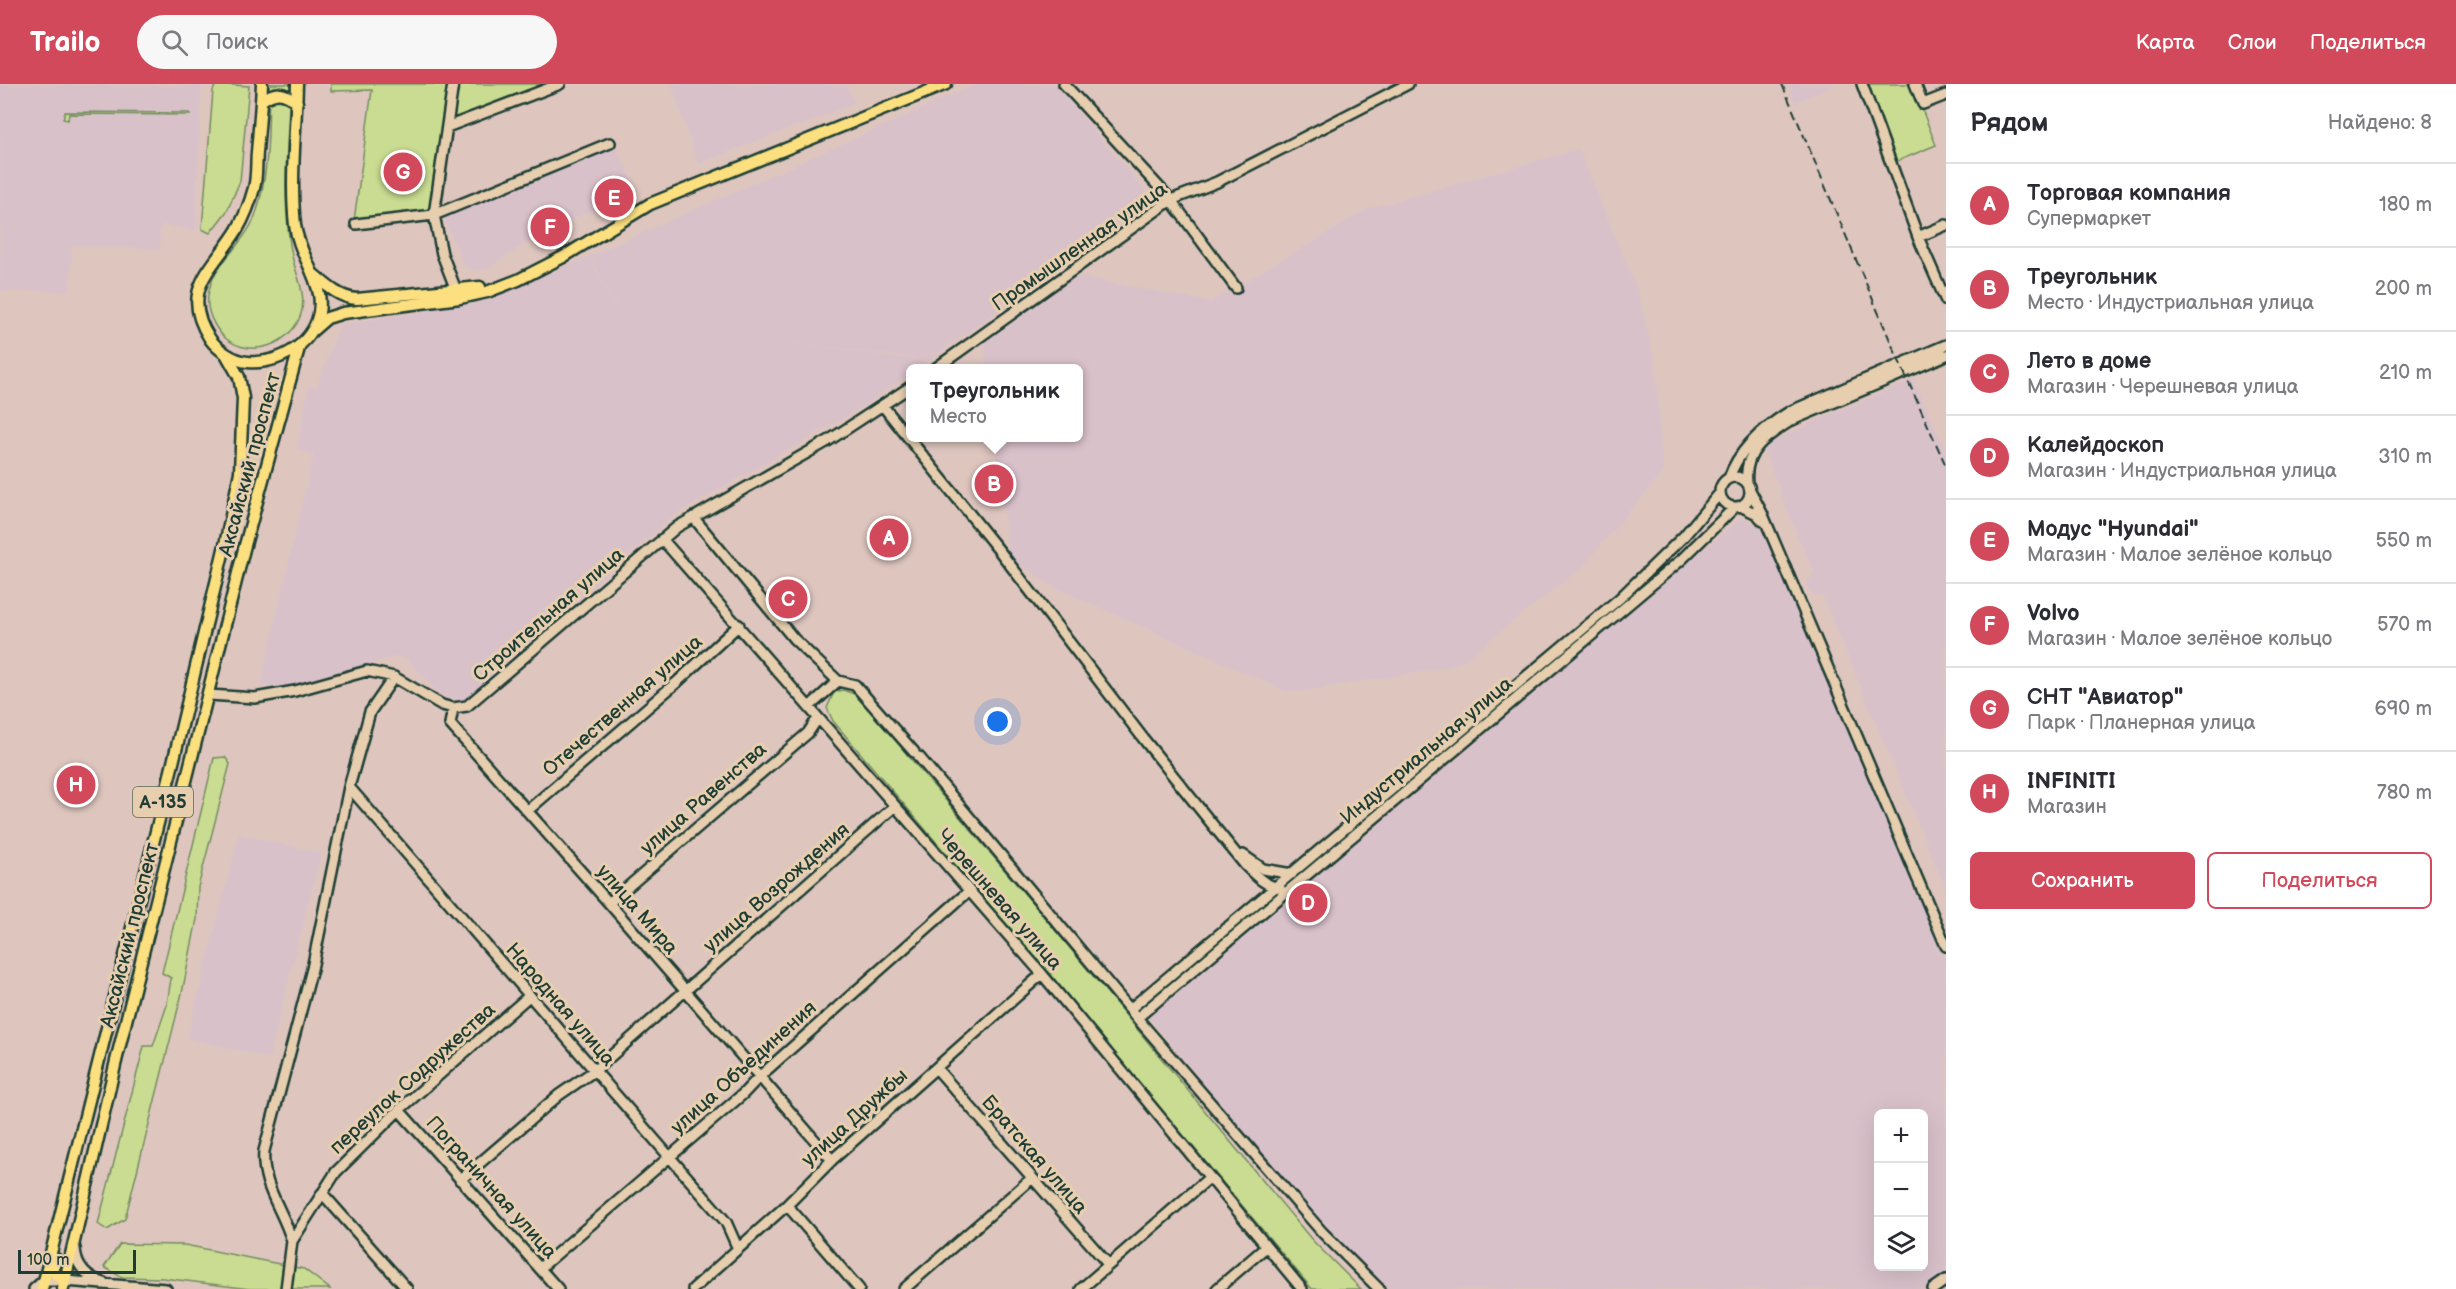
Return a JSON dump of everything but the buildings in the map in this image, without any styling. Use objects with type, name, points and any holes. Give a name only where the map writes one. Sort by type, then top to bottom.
[{"type":"main road","points":[[262,84],[254,187],[244,217],[204,274],[198,296],[198,313],[203,328],[213,343],[226,354],[246,362],[273,362],[299,348],[312,331],[327,318],[344,313],[460,298],[487,292],[518,280],[563,257],[650,204],[946,84]]},
{"type":"main road","points":[[297,84],[295,225],[299,249],[312,273],[319,294],[318,313],[312,331]]},
{"type":"main road","points":[[261,102],[279,92],[297,102]]},
{"type":"main road","points":[[312,273],[330,288],[350,298],[456,290],[518,280]]},
{"type":"main road","name":"Аксайский проспект","points":[[64,1285],[116,1061],[269,456],[299,348]]},
{"type":"main road","name":"Аксайский проспект","points":[[43,1285],[172,767],[240,472],[243,398],[238,378],[226,354]]},
{"type":"main road","points":[[63,1203],[67,1216],[53,1272],[64,1285]]},
{"type":"street","points":[[453,84],[434,215],[442,255],[456,290]]},
{"type":"street","points":[[447,127],[560,84]]},
{"type":"street","points":[[1064,84],[1171,200],[1236,288]]},
{"type":"street","name":"Промышленная улица","points":[[943,364],[1171,200],[1217,182],[1408,84]]},
{"type":"street","points":[[1862,84],[1918,237],[1946,301]]},
{"type":"street","points":[[1915,84],[1923,104],[1946,94]]},
{"type":"street","points":[[356,224],[434,215],[610,143]]},
{"type":"street","points":[[1918,237],[1946,225]]},
{"type":"street","points":[[1768,530],[1757,514],[1725,503],[1720,493],[1720,487],[1729,478],[1736,461],[1750,443],[1774,421],[1866,383],[1946,345]]},
{"type":"street","points":[[1866,383],[1946,354]]},
{"type":"street","points":[[662,539],[693,517],[828,441],[906,390]]},
{"type":"street","points":[[883,406],[906,435]]},
{"type":"street","points":[[1738,506],[1748,499],[1745,470],[1756,447],[1790,416]]},
{"type":"street","points":[[912,442],[1215,829],[1258,878],[1276,888],[1293,886]]},
{"type":"street","points":[[1729,478],[1735,477],[1748,486],[1893,818],[1946,946]]},
{"type":"street","name":"Индустриальная улица","points":[[1579,639],[1684,536],[1720,493]]},
{"type":"street","name":"Индустриальная улица","points":[[1130,1010],[1579,639],[1681,560],[1738,506]]},
{"type":"street","points":[[693,517],[794,639],[838,681],[855,685],[1130,1010],[1322,1232],[1379,1289]]},
{"type":"street","name":"Черешневая улица","points":[[662,539],[1042,974],[1302,1289]]},
{"type":"street","name":"Строительная улица","points":[[453,708],[467,706],[481,695],[662,539]]},
{"type":"street","name":"Отечественная улица","points":[[527,811],[676,683],[739,625]]},
{"type":"street","points":[[209,695],[255,698],[295,691],[367,671],[394,677],[419,693],[453,708]]},
{"type":"street","points":[[292,1241],[286,1221],[269,1188],[263,1168],[264,1151],[312,969],[349,787],[370,712],[394,677]]},
{"type":"street","points":[[809,707],[838,681]]},
{"type":"street","name":"улица Мира","points":[[453,708],[450,724],[686,991],[831,1160]]},
{"type":"street","name":"улица Равенства","points":[[609,903],[807,733],[818,718]]},
{"type":"street","name":"Индустриальная улица","points":[[1137,1018],[1293,886],[1420,772]]},
{"type":"street","name":"Народная улица","points":[[349,787],[726,1222],[738,1249]]},
{"type":"street","name":"улица Возрождения","points":[[460,1180],[559,1095],[594,1071],[895,806]]},
{"type":"street","points":[[1215,829],[1249,861],[1263,869],[1292,874]]},
{"type":"street","name":"улица Объединения","points":[[540,1268],[744,1094],[760,1076],[969,891]]},
{"type":"street","name":"улица Дружбы","points":[[693,1289],[787,1205],[831,1160],[1042,974]]},
{"type":"street","name":"переулок Содружества","points":[[286,1289],[292,1241],[336,1172],[399,1110],[529,996]]},
{"type":"street","name":"Братская улица","points":[[936,1068],[1031,1179],[1108,1264]]},
{"type":"street","name":"Пограничная улица","points":[[399,1110],[558,1289]]},
{"type":"street","points":[[1081,1289],[1209,1178]]},
{"type":"street","points":[[904,1289],[1031,1179]]},
{"type":"street","points":[[322,1193],[407,1289]]},
{"type":"street","points":[[787,1205],[860,1289]]},
{"type":"street","points":[[75,1238],[75,1258],[82,1270],[99,1281],[115,1286]]},
{"type":"street","points":[[1217,1289],[1266,1247]]},
{"type":"street","points":[[1933,1289],[1946,1280]]},
{"type":"street","points":[[702,1281],[709,1289]]},
{"type":"street","points":[[34,1289],[43,1285],[166,1289]]},
{"type":"street","points":[[103,1289],[115,1286]]},
{"type":"shaded area","points":[[0,84],[201,86],[196,231],[164,225],[160,229],[160,249],[72,245],[70,291],[0,291]]},
{"type":"shaded area","points":[[671,84],[844,86],[848,87],[854,103],[799,127],[798,125],[698,164]]},
{"type":"shaded area","points":[[977,84],[1054,84],[1153,200],[929,360],[790,342],[927,361],[923,364],[906,364],[906,376],[866,405],[673,516],[463,701],[441,696],[406,658],[394,657],[292,686],[260,687],[313,456],[297,449],[309,385],[317,387],[339,325],[488,300],[589,256],[623,321],[590,256]]},
{"type":"shaded area","points":[[1788,84],[1835,84],[1795,103]]},
{"type":"shaded area","points":[[613,141],[638,191],[563,223],[566,233],[542,244],[538,236],[487,269],[473,271],[464,265],[443,216],[447,210]]},
{"type":"shaded area","points":[[1579,149],[1638,292],[1655,360],[1663,473],[1581,568],[1464,660],[1448,667],[1299,692],[1285,691],[1054,587],[1009,557],[995,442],[1083,442],[1083,364],[986,364],[984,342],[1077,276],[1210,302],[1370,208]]},
{"type":"shaded area","points":[[1914,380],[1946,452],[1946,890],[1822,595],[1814,596],[1807,585],[1814,570],[1803,549],[1764,451],[1774,440]]},
{"type":"shaded area","points":[[1741,518],[1760,526],[1946,960],[1946,1275],[1925,1289],[1383,1289],[1312,1215],[1146,1014]]},
{"type":"shaded area","points":[[239,834],[321,853],[269,1058],[187,1038]]},
{"type":"green space","points":[[216,84],[249,86],[240,181],[227,211],[210,233],[202,229],[213,91]]},
{"type":"green space","points":[[269,84],[290,84],[286,170],[287,213],[292,256],[303,299],[301,314],[296,325],[288,334],[268,346],[257,348],[234,344],[224,337],[210,313],[208,296],[215,275],[249,229],[259,203],[266,169]]},
{"type":"green space","points":[[331,84],[562,84],[451,128],[441,216],[353,228],[372,90],[331,91]]},
{"type":"green space","points":[[1865,84],[1912,84],[1936,145],[1895,162]]},
{"type":"green space","points":[[65,112],[189,113],[190,115],[69,114],[68,120],[63,119]]},
{"type":"green space","points":[[843,690],[857,695],[1312,1240],[1361,1289],[1312,1289],[833,721],[827,708],[834,692]]},
{"type":"green space","points":[[225,757],[230,764],[198,887],[197,919],[182,993],[125,1219],[107,1230],[98,1224],[144,1046],[153,1046],[167,1005],[171,978],[162,973],[214,758]]},
{"type":"green space","points":[[120,1244],[185,1245],[304,1269],[330,1289],[250,1289],[163,1278],[121,1277],[104,1267]]},
{"type":"railway","points":[[1782,84],[1892,345],[1946,466]]},
{"type":"place","name":"СНТ \"Авиатор\"","points":[[403,172]]},
{"type":"place","name":"Модус \"Hyundai\"","points":[[614,198]]},
{"type":"place","name":"Volvo","points":[[550,227]]},
{"type":"place","name":"Треугольник","points":[[994,484]]},
{"type":"place","name":"Торговая компания","points":[[889,538]]},
{"type":"place","name":"Лето в доме","points":[[788,599]]},
{"type":"place","name":"INFINITI","points":[[76,785]]},
{"type":"place","name":"Калейдоскоп","points":[[1308,903]]}]
